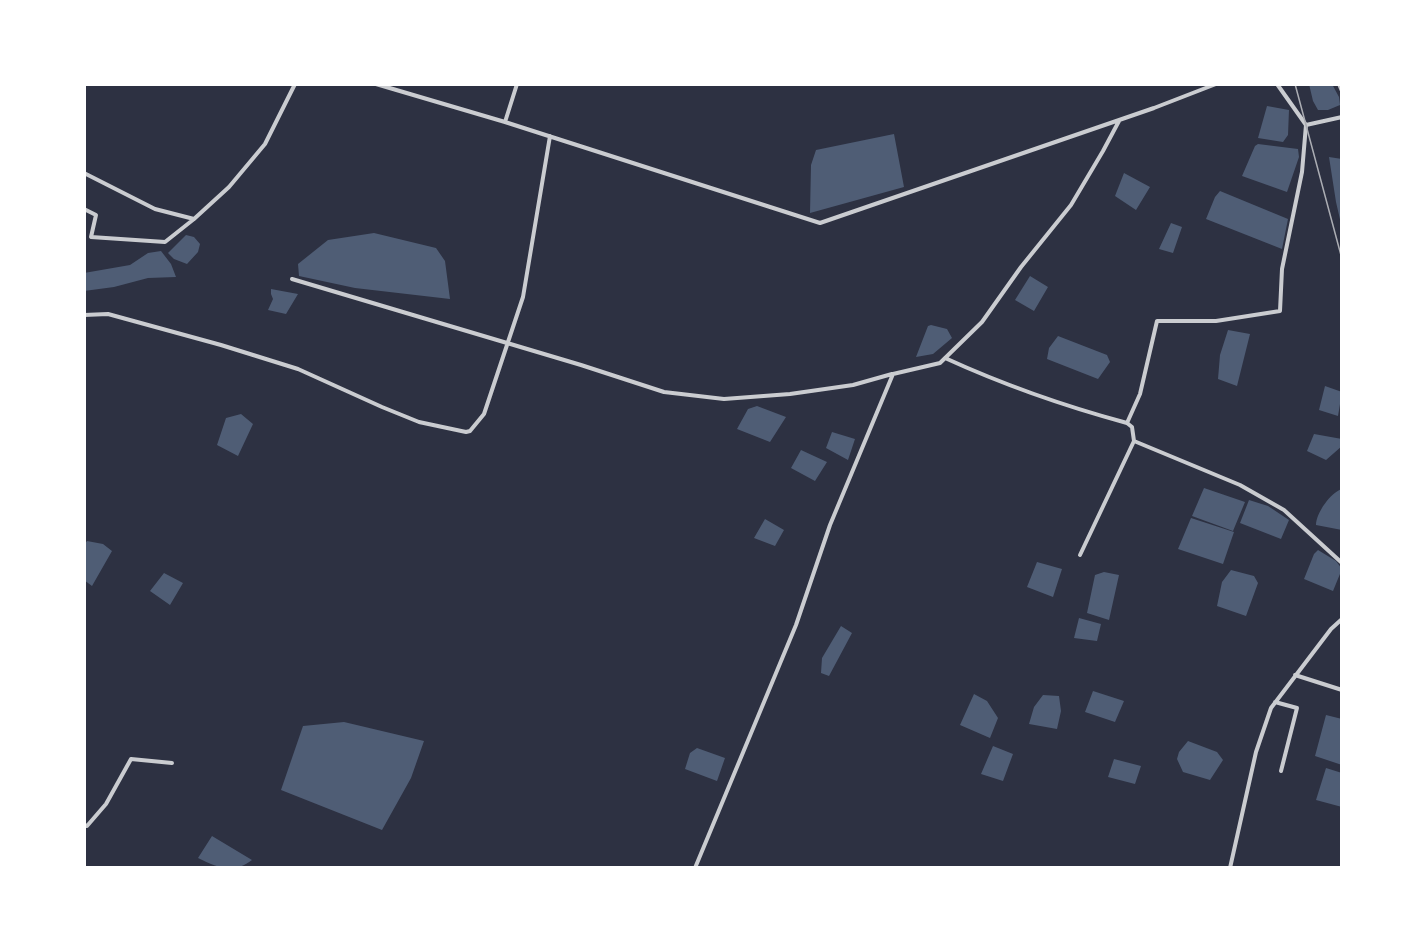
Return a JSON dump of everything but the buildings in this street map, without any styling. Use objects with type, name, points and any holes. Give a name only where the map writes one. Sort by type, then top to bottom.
[{"type":"street","points":[[84,209],[96,215],[92,237],[165,242],[229,187],[265,144],[295,84]]},
{"type":"street","points":[[376,84],[550,136],[820,223],[1119,120],[1216,84]]},
{"type":"street","points":[[505,122],[517,84]]},
{"type":"street","points":[[1127,423],[1140,394],[1157,321],[1216,321],[1280,311],[1282,268],[1302,171],[1306,125],[1277,84]]},
{"type":"street","points":[[1339,84],[1342,91]]},
{"type":"street","points":[[1306,125],[1342,117]]},
{"type":"street","points":[[292,279],[664,392],[724,399],[790,394],[853,385],[940,363],[982,322],[1021,267],[1071,205],[1119,120]]},
{"type":"street","points":[[84,315],[108,314],[221,345],[298,369],[382,408],[420,422],[466,432],[474,428],[483,414],[523,297],[550,136]]},
{"type":"street","points":[[84,172],[155,209],[194,219]]},
{"type":"street","points":[[945,358],[1013,387],[1072,408],[1127,423],[1132,427],[1134,441],[1080,555]]},
{"type":"street","points":[[695,868],[796,625],[830,525],[893,374]]},
{"type":"street","points":[[1134,441],[1240,485],[1284,510],[1342,563]]},
{"type":"street","points":[[1230,868],[1256,752],[1271,708],[1331,629],[1342,619]]},
{"type":"street","points":[[1295,675],[1342,690]]},
{"type":"street","points":[[1275,702],[1297,708],[1281,771]]},
{"type":"street","points":[[84,825],[87,826],[106,804],[130,759],[172,763]]},
{"type":"water","points":[[1309,84],[1332,84],[1339,97],[1340,105],[1328,110],[1318,110]]},
{"type":"water","points":[[1267,106],[1289,110],[1288,135],[1283,142],[1258,138]]},
{"type":"water","points":[[894,134],[904,187],[810,213],[811,165],[816,150]]},
{"type":"water","points":[[1258,144],[1298,149],[1299,157],[1287,192],[1242,176]]},
{"type":"water","points":[[1329,157],[1342,159],[1342,228],[1336,202]]},
{"type":"water","points":[[1124,173],[1150,187],[1136,210],[1115,196]]},
{"type":"water","points":[[1220,191],[1288,219],[1282,249],[1206,219]]},
{"type":"water","points":[[1171,223],[1182,227],[1173,253],[1159,249]]},
{"type":"water","points":[[374,233],[436,248],[445,261],[450,299],[355,288],[299,276],[298,264],[328,240]]},
{"type":"water","points":[[186,235],[194,237],[200,244],[198,252],[187,264],[174,259],[168,253]]},
{"type":"water","points":[[161,251],[171,264],[176,277],[148,278],[114,287],[84,291],[84,273],[130,265],[148,253]]},
{"type":"water","points":[[1030,276],[1048,287],[1034,311],[1015,300]]},
{"type":"water","points":[[271,289],[298,294],[286,314],[268,310],[273,299]]},
{"type":"water","points":[[928,326],[947,329],[952,338],[933,354],[916,357]]},
{"type":"water","points":[[1228,330],[1250,334],[1237,386],[1218,379],[1220,355]]},
{"type":"water","points":[[1058,336],[1107,355],[1110,362],[1098,379],[1047,359],[1049,348]]},
{"type":"water","points":[[1325,386],[1342,392],[1338,416],[1319,410]]},
{"type":"water","points":[[757,406],[786,417],[770,442],[737,429],[748,409]]},
{"type":"water","points":[[241,414],[253,424],[238,456],[217,445],[226,418]]},
{"type":"water","points":[[832,432],[855,439],[848,460],[826,448]]},
{"type":"water","points":[[1314,434],[1342,439],[1342,446],[1326,460],[1307,451]]},
{"type":"water","points":[[801,450],[827,462],[815,481],[791,468]]},
{"type":"water","points":[[1204,488],[1245,502],[1233,531],[1192,516]]},
{"type":"water","points":[[1342,489],[1342,530],[1316,525],[1325,504],[1333,494]]},
{"type":"water","points":[[1249,500],[1268,506],[1289,520],[1281,539],[1240,523]]},
{"type":"water","points":[[1191,518],[1234,532],[1223,564],[1178,549]]},
{"type":"water","points":[[765,519],[784,530],[775,546],[754,538]]},
{"type":"water","points":[[87,541],[103,544],[112,551],[92,586],[84,580],[84,545]]},
{"type":"water","points":[[1318,550],[1336,561],[1342,569],[1333,591],[1304,579],[1314,554]]},
{"type":"water","points":[[1037,562],[1062,569],[1053,597],[1027,587]]},
{"type":"water","points":[[1231,570],[1254,576],[1258,583],[1246,616],[1217,606],[1222,582]]},
{"type":"water","points":[[1104,572],[1119,575],[1109,620],[1087,613],[1095,575]]},
{"type":"water","points":[[164,573],[183,583],[170,605],[150,591]]},
{"type":"water","points":[[1079,618],[1101,624],[1097,641],[1074,638]]},
{"type":"water","points":[[841,626],[852,633],[829,676],[821,673],[822,658]]},
{"type":"water","points":[[1093,691],[1124,701],[1115,722],[1085,712]]},
{"type":"water","points":[[974,694],[987,701],[998,718],[990,738],[960,725]]},
{"type":"water","points":[[1043,695],[1059,696],[1061,711],[1057,729],[1029,724],[1034,707]]},
{"type":"water","points":[[1326,715],[1342,719],[1342,765],[1315,756]]},
{"type":"water","points":[[344,722],[424,741],[411,778],[382,830],[281,790],[303,726]]},
{"type":"water","points":[[1188,741],[1217,752],[1223,760],[1210,780],[1183,772],[1177,759],[1179,752]]},
{"type":"water","points":[[993,746],[1013,754],[1003,781],[981,774]]},
{"type":"water","points":[[697,748],[725,758],[717,781],[685,769],[690,753]]},
{"type":"water","points":[[1114,759],[1141,766],[1135,784],[1108,777]]},
{"type":"water","points":[[1326,768],[1342,773],[1342,807],[1316,800]]},
{"type":"water","points":[[212,836],[252,860],[245,865],[225,868],[198,858]]},
{"type":"railway","points":[[1295,84],[1342,259]]}]
